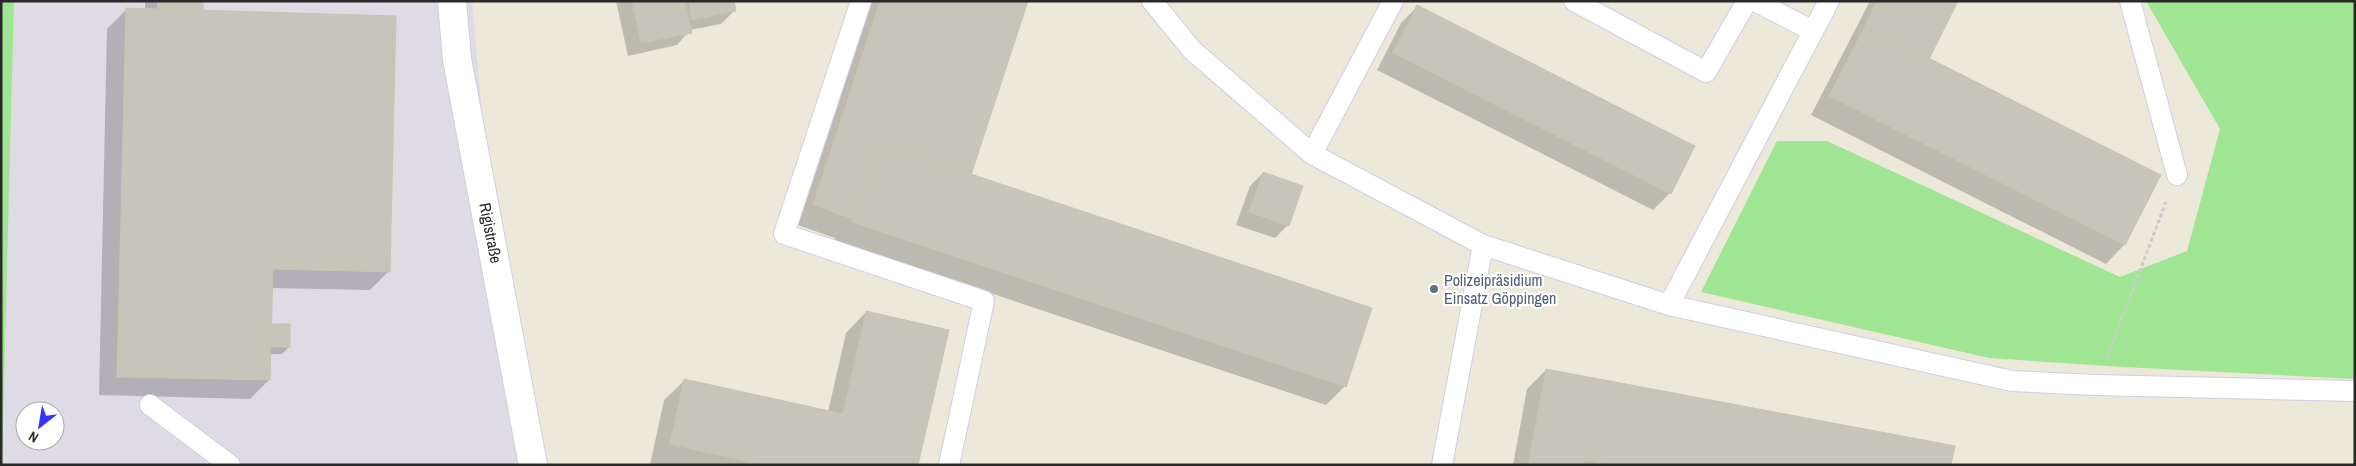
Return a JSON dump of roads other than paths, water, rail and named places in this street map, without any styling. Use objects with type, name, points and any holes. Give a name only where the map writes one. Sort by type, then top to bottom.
[{"type":"street","name":"Rigistraße","points":[[452,1],[457,59],[533,465]]},
{"type":"lane","points":[[861,1],[784,234],[984,301],[949,465]]},
{"type":"lane","points":[[1152,1],[1192,50],[1312,154],[1483,245],[1669,306],[2012,381],[2096,385],[2355,391]]},
{"type":"lane","points":[[1312,154],[1393,1]]},
{"type":"lane","points":[[1574,1],[1706,72],[1747,1]]},
{"type":"lane","points":[[1755,1],[1813,31]]},
{"type":"lane","points":[[1669,306],[1829,1]]},
{"type":"lane","points":[[2130,1],[2176,175]]},
{"type":"lane","points":[[1442,465],[1483,245]]},
{"type":"lane","points":[[150,405],[230,465]]},
{"type":"place","name":"Polizeipräsidium Einsatz Göppingen","points":[[1434,289]]}]
